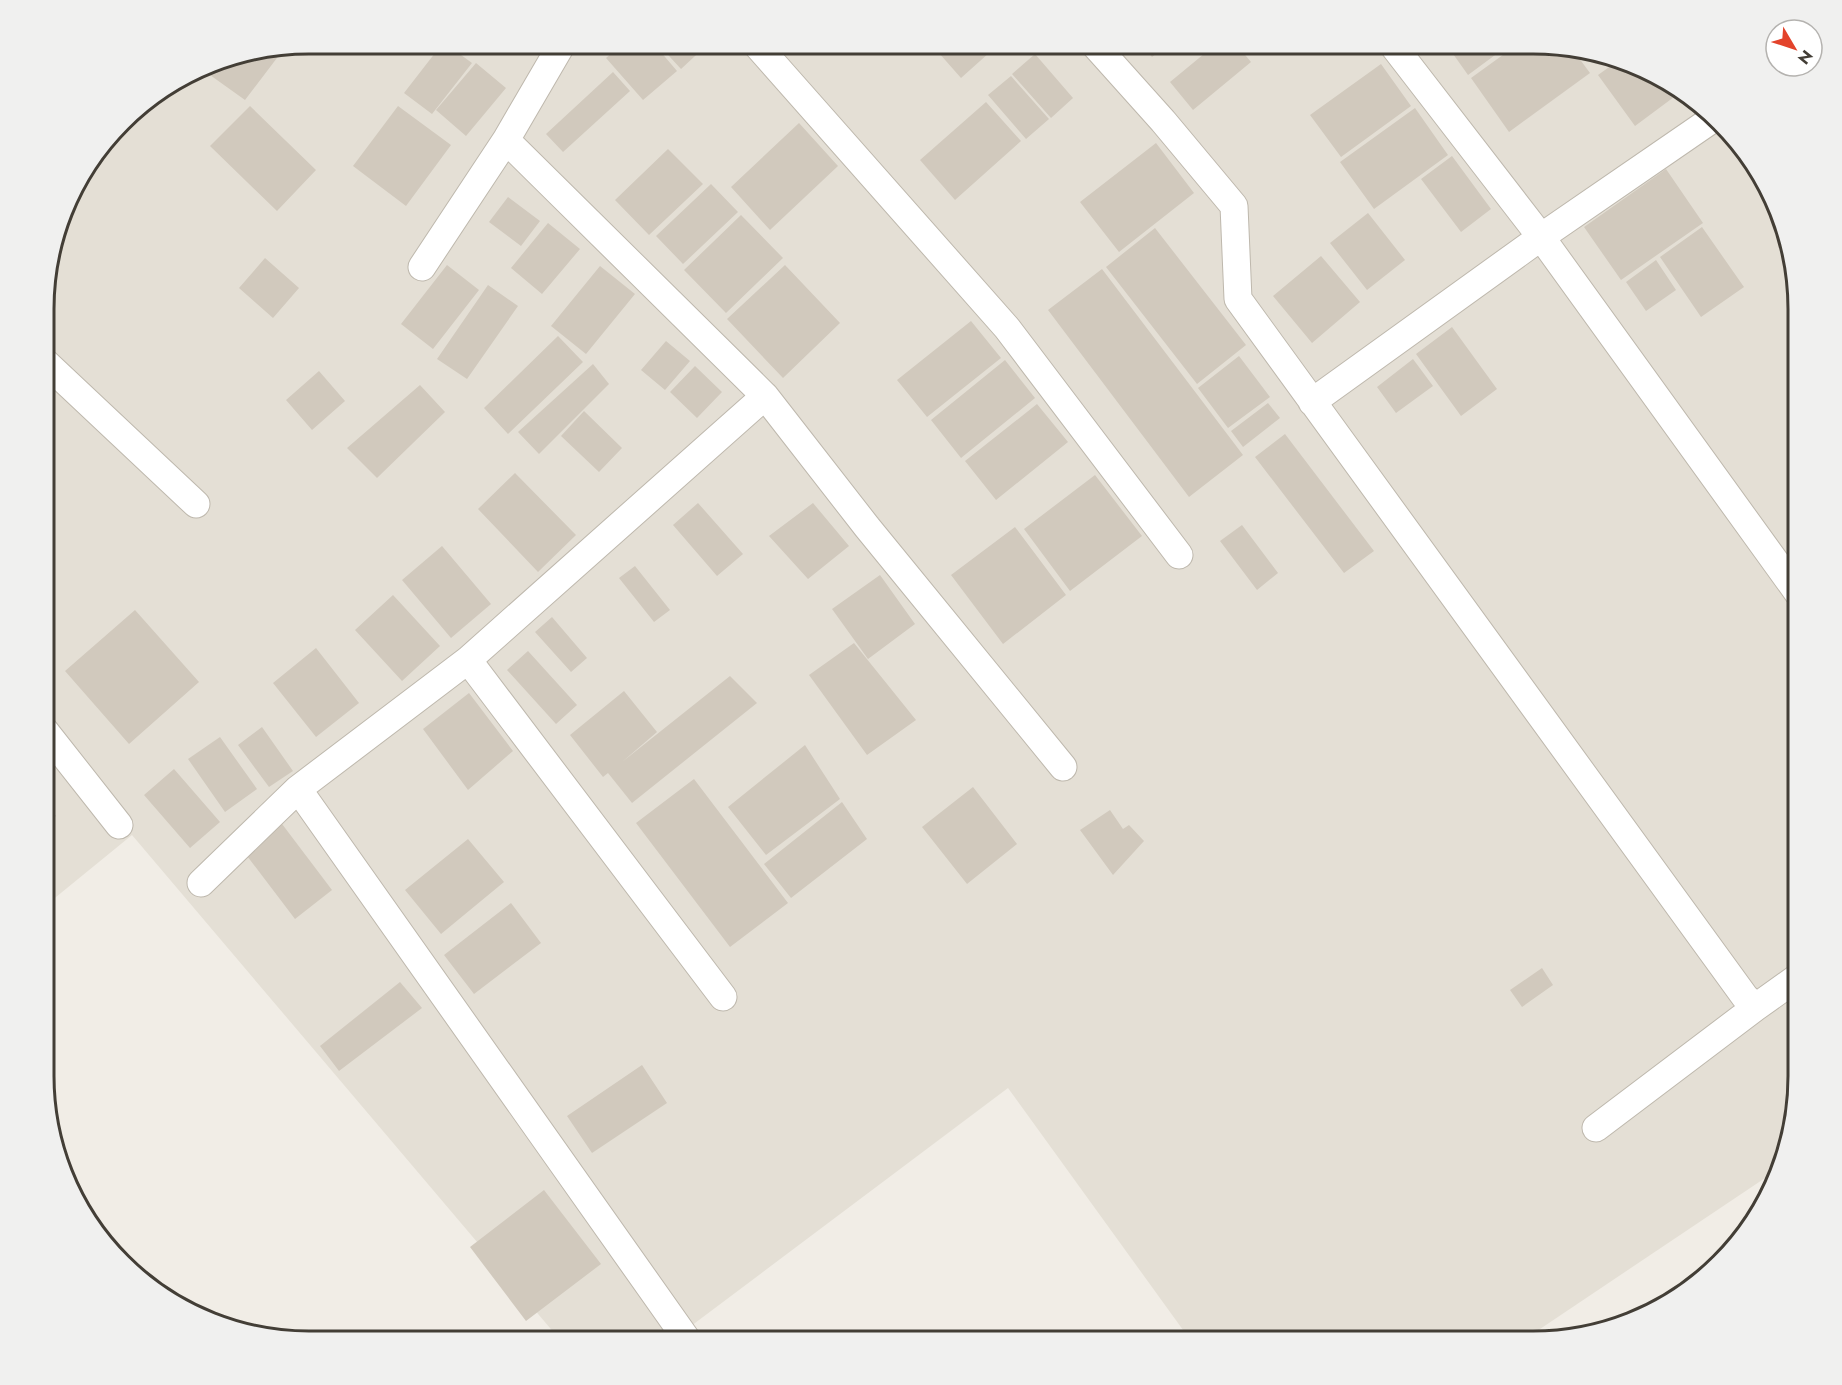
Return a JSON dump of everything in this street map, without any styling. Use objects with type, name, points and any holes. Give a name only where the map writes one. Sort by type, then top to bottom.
[{"type":"street","points":[[422,267],[506,140],[556,54]]},
{"type":"street","points":[[765,54],[1007,328],[1179,555]]},
{"type":"street","points":[[1103,54],[1234,206],[1238,299],[1745,997],[1756,1007]]},
{"type":"street","points":[[1400,54],[1541,237],[1788,579]]},
{"type":"street","points":[[1312,402],[1541,237],[1707,123]]},
{"type":"street","points":[[506,140],[765,396],[867,527],[1064,767]]},
{"type":"street","points":[[54,371],[196,504]]},
{"type":"street","points":[[201,883],[298,789],[468,660],[765,396]]},
{"type":"street","points":[[468,660],[723,997]]},
{"type":"street","points":[[54,743],[119,825]]},
{"type":"street","points":[[298,789],[681,1331]]},
{"type":"street","points":[[1596,1128],[1788,984]]},
{"type":"shaded area","points":[[309,54],[1533,54],[1566,56],[1630,73],[1660,88],[1688,107],[1725,141],[1754,182],[1769,212],[1783,260],[1788,309],[1788,1076],[1783,1125],[1768,1176],[1537,1331],[1184,1331],[1008,1088],[684,1331],[553,1331],[132,835],[54,899],[54,309],[56,276],[73,212],[88,182],[107,154],[141,117],[182,88],[212,73],[260,59]]},
{"type":"building","points":[[434,54],[460,54],[472,63],[432,114],[404,93]]},
{"type":"building","points":[[611,54],[663,54],[677,71],[643,100],[606,58]]},
{"type":"building","points":[[667,54],[697,54],[681,69]]},
{"type":"building","points":[[940,54],[988,54],[961,78]]},
{"type":"building","points":[[1035,54],[1073,98],[1051,118],[1012,74]]},
{"type":"building","points":[[1204,54],[1244,54],[1251,62],[1193,110],[1170,82]]},
{"type":"building","points":[[1453,54],[1496,54],[1468,75]]},
{"type":"building","points":[[1504,54],[1579,58],[1590,73],[1509,132],[1471,78]]},
{"type":"building","points":[[279,56],[245,100],[209,74],[243,63]]},
{"type":"building","points":[[476,63],[506,88],[466,136],[436,110]]},
{"type":"building","points":[[1381,64],[1411,106],[1341,157],[1310,115]]},
{"type":"building","points":[[1610,66],[1646,80],[1674,97],[1635,126],[1598,75]]},
{"type":"building","points":[[613,72],[630,91],[563,152],[546,134]]},
{"type":"building","points":[[1011,76],[1049,119],[1026,139],[988,95]]},
{"type":"building","points":[[986,102],[1021,141],[955,200],[920,160]]},
{"type":"building","points":[[250,106],[316,170],[277,211],[210,146]]},
{"type":"building","points":[[398,106],[451,145],[406,206],[353,166]]},
{"type":"building","points":[[1415,108],[1448,155],[1374,209],[1340,162]]},
{"type":"building","points":[[799,123],[838,166],[770,230],[731,187]]},
{"type":"building","points":[[1156,143],[1194,193],[1119,252],[1080,202]]},
{"type":"building","points":[[668,149],[703,184],[649,235],[615,200]]},
{"type":"building","points":[[1452,156],[1491,209],[1461,232],[1421,179]]},
{"type":"building","points":[[1666,169],[1703,223],[1621,280],[1584,227]]},
{"type":"building","points":[[711,184],[738,212],[683,264],[656,236]]},
{"type":"building","points":[[508,197],[540,221],[521,246],[489,222]]},
{"type":"building","points":[[1368,213],[1405,260],[1367,290],[1330,243]]},
{"type":"building","points":[[741,215],[783,258],[726,313],[684,270]]},
{"type":"building","points":[[548,223],[580,249],[542,294],[511,268]]},
{"type":"building","points":[[1702,227],[1744,287],[1701,317],[1660,257]]},
{"type":"building","points":[[1155,228],[1246,345],[1197,384],[1106,267]]},
{"type":"building","points":[[1321,256],[1360,302],[1312,343],[1273,296]]},
{"type":"building","points":[[265,258],[299,288],[273,318],[239,288]]},
{"type":"building","points":[[1656,260],[1676,290],[1646,311],[1626,282]]},
{"type":"building","points":[[447,265],[479,290],[433,349],[401,324]]},
{"type":"building","points":[[785,265],[840,323],[783,378],[727,319]]},
{"type":"building","points":[[600,266],[635,294],[586,354],[551,326]]},
{"type":"building","points":[[1102,269],[1243,455],[1189,497],[1048,310]]},
{"type":"building","points":[[488,285],[518,306],[467,379],[437,359]]},
{"type":"building","points":[[971,321],[1001,358],[927,417],[897,380]]},
{"type":"building","points":[[1452,327],[1497,389],[1461,416],[1416,354]]},
{"type":"building","points":[[558,336],[583,362],[508,434],[484,408]]},
{"type":"building","points":[[666,341],[690,361],[665,390],[641,370]]},
{"type":"building","points":[[1239,356],[1270,397],[1228,428],[1198,388]]},
{"type":"building","points":[[1413,359],[1433,386],[1396,413],[1377,387]]},
{"type":"building","points":[[1005,360],[1035,398],[961,458],[931,420]]},
{"type":"building","points":[[593,364],[609,384],[539,454],[518,432]]},
{"type":"building","points":[[695,366],[722,392],[697,418],[670,392]]},
{"type":"building","points":[[319,371],[345,401],[312,430],[286,400]]},
{"type":"building","points":[[420,385],[445,412],[377,478],[347,448]]},
{"type":"building","points":[[1268,403],[1280,418],[1243,447],[1231,431]]},
{"type":"building","points":[[1037,404],[1068,442],[996,500],[965,461]]},
{"type":"building","points":[[584,411],[622,448],[599,472],[561,436]]},
{"type":"building","points":[[1285,434],[1374,551],[1344,573],[1255,457]]},
{"type":"building","points":[[515,473],[576,535],[538,572],[478,509]]},
{"type":"building","points":[[1095,475],[1142,536],[1070,591],[1024,529]]},
{"type":"building","points":[[698,503],[743,554],[717,576],[673,525]]},
{"type":"building","points":[[813,503],[849,546],[808,579],[769,536]]},
{"type":"building","points":[[1242,525],[1278,573],[1257,590],[1220,541]]},
{"type":"building","points":[[1015,527],[1066,595],[1003,644],[951,575]]},
{"type":"building","points":[[442,546],[491,604],[451,638],[402,580]]},
{"type":"building","points":[[635,566],[670,610],[654,622],[619,578]]},
{"type":"building","points":[[880,575],[915,624],[868,659],[832,609]]},
{"type":"building","points":[[393,595],[440,646],[402,681],[355,630]]},
{"type":"building","points":[[135,610],[199,682],[129,744],[65,671]]},
{"type":"building","points":[[552,617],[587,658],[571,672],[535,632]]},
{"type":"building","points":[[854,643],[916,720],[867,755],[809,675]]},
{"type":"building","points":[[316,648],[359,703],[316,737],[273,683]]},
{"type":"building","points":[[528,651],[577,705],[556,724],[507,670]]},
{"type":"building","points":[[730,676],[757,703],[632,803],[608,773],[603,777],[570,735],[624,691],[657,732],[622,762]]},
{"type":"building","points":[[469,693],[513,751],[468,790],[423,729]]},
{"type":"building","points":[[262,727],[293,771],[269,787],[238,745]]},
{"type":"building","points":[[220,737],[257,789],[225,812],[188,759]]},
{"type":"building","points":[[805,745],[840,799],[766,855],[728,807]]},
{"type":"building","points":[[174,769],[220,822],[190,848],[144,795]]},
{"type":"building","points":[[694,779],[788,903],[730,947],[636,823]]},
{"type":"building","points":[[973,787],[1017,844],[967,884],[922,827]]},
{"type":"building","points":[[842,802],[867,839],[791,898],[764,864]]},
{"type":"building","points":[[1110,810],[1123,829],[1129,825],[1144,841],[1113,875],[1080,830]]},
{"type":"building","points":[[279,820],[332,890],[295,919],[241,848]]},
{"type":"building","points":[[468,839],[504,882],[441,934],[405,890]]},
{"type":"building","points":[[511,903],[541,943],[474,994],[444,955]]},
{"type":"building","points":[[1542,968],[1553,985],[1522,1007],[1510,990]]},
{"type":"building","points":[[400,982],[422,1008],[339,1071],[320,1046]]},
{"type":"building","points":[[642,1065],[667,1103],[592,1153],[567,1116]]},
{"type":"building","points":[[544,1190],[601,1264],[526,1321],[470,1247]]}]
